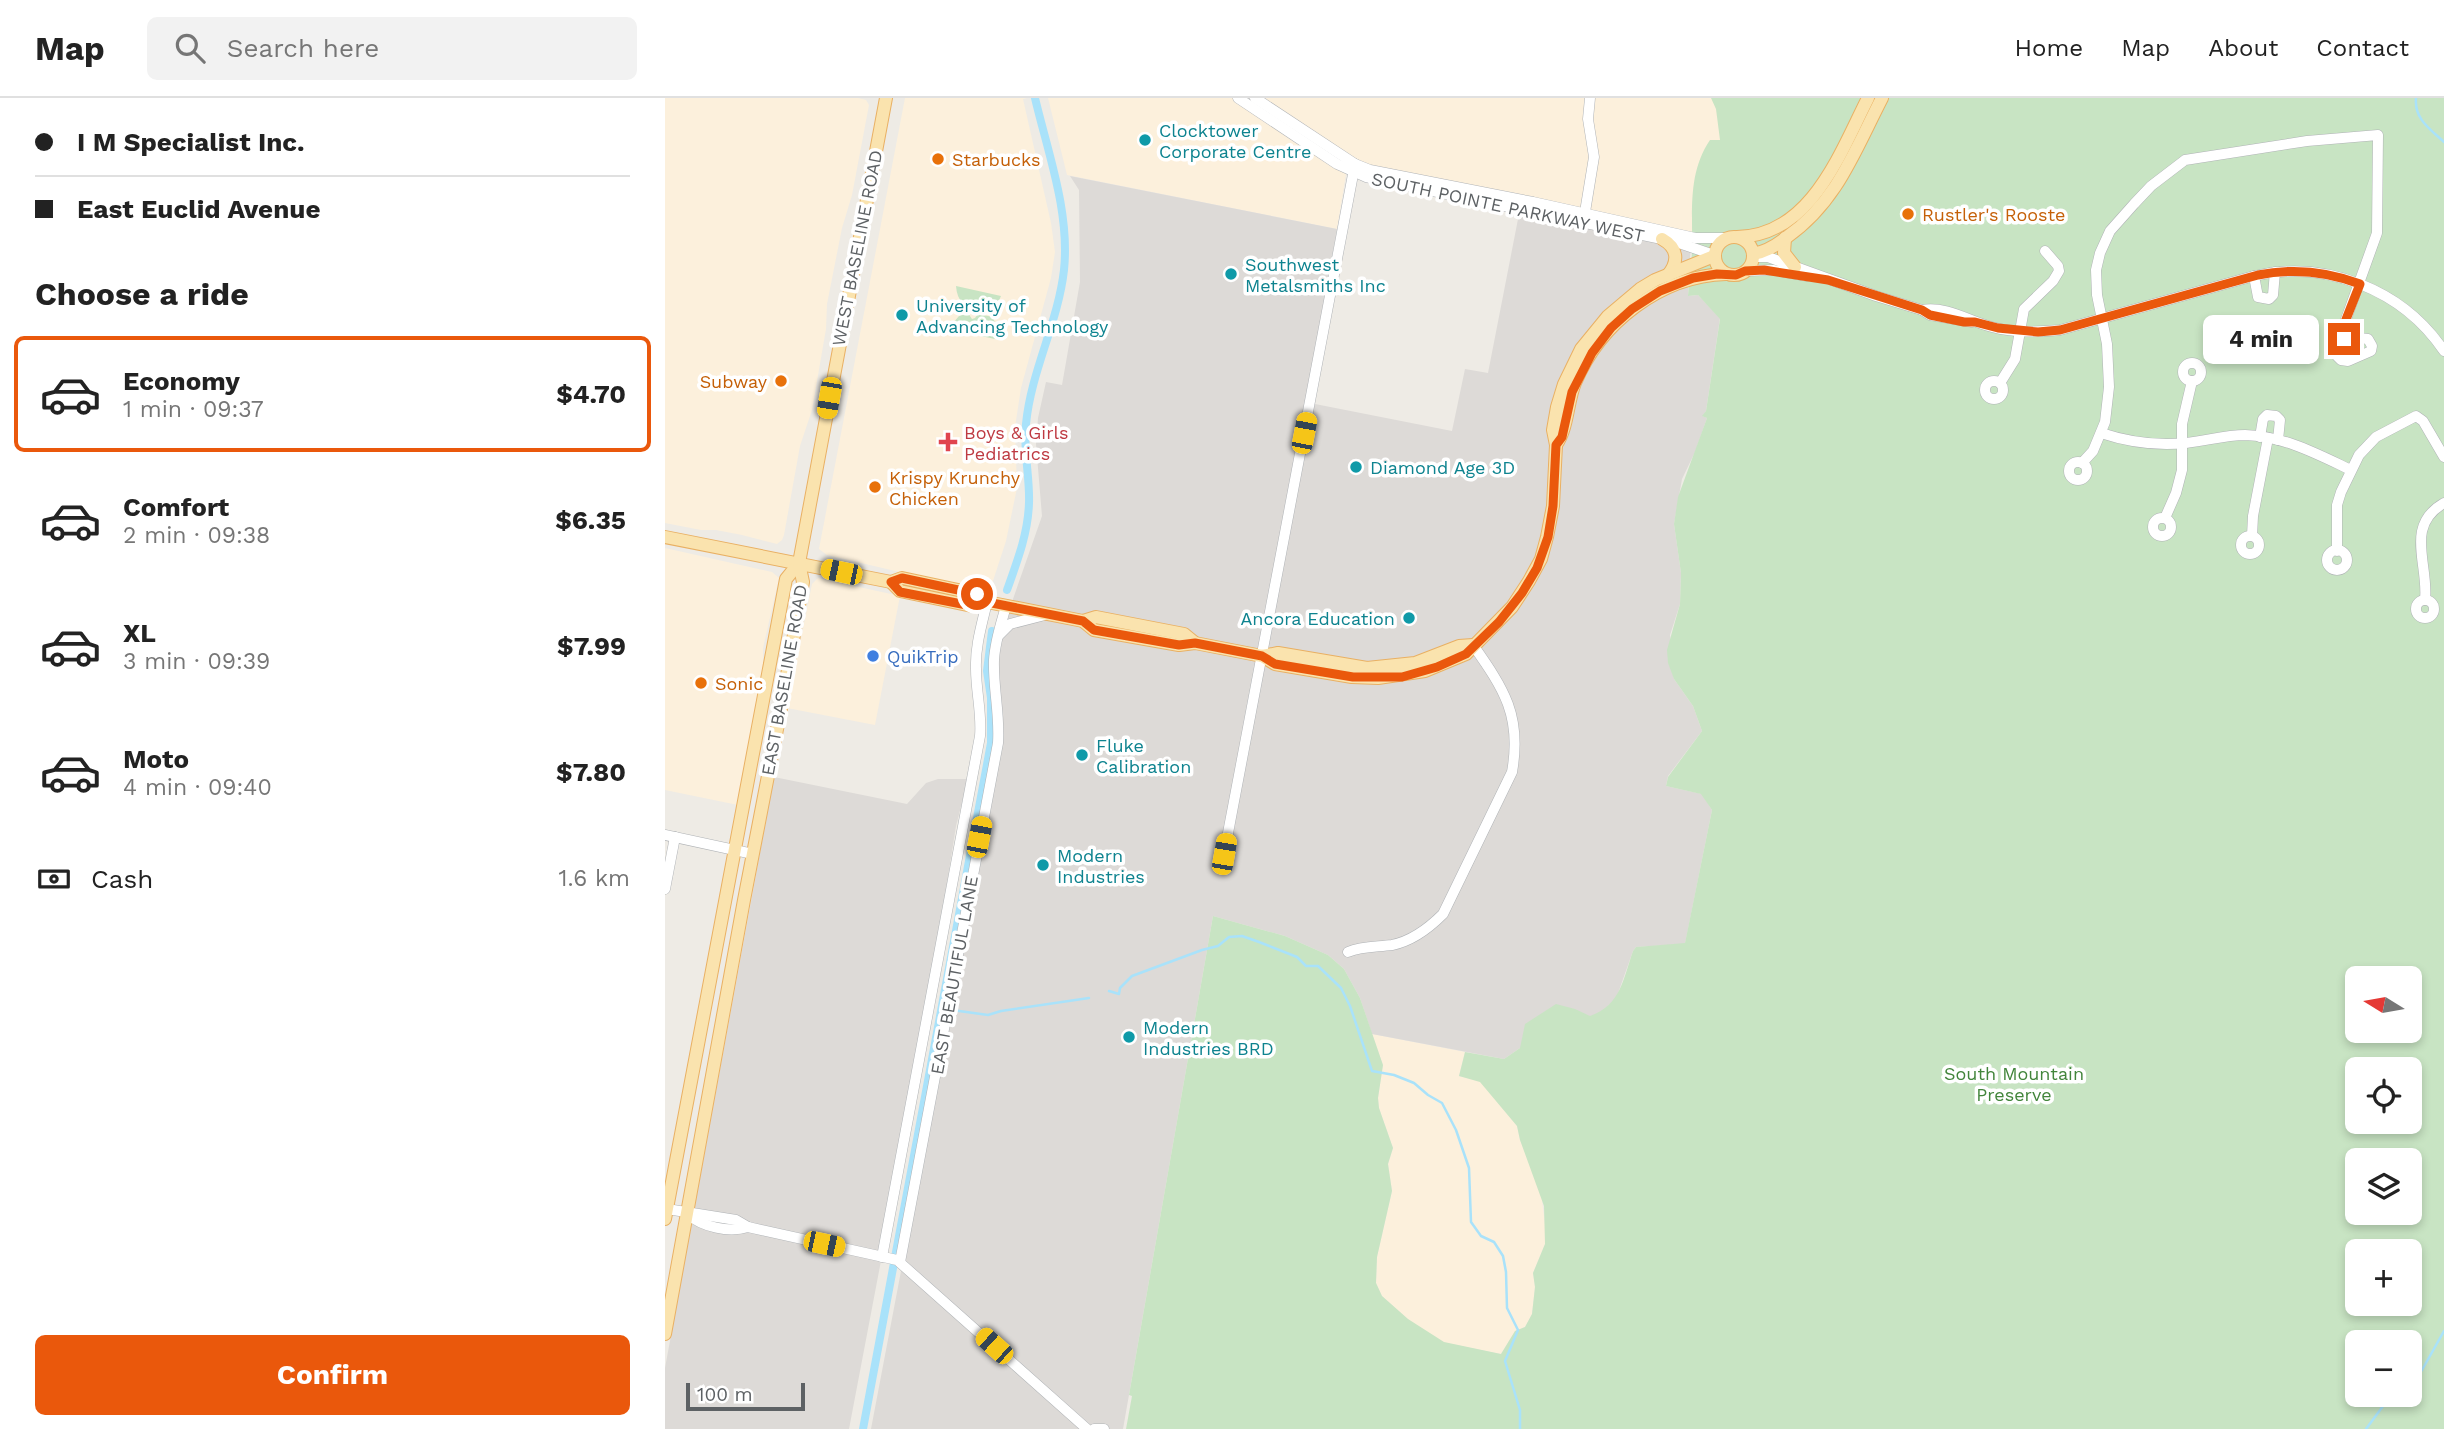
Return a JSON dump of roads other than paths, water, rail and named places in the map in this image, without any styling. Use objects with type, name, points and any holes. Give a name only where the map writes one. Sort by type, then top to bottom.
[{"type":"main road","name":"WEST BASELINE ROAD","points":[[799,563],[886,98]]},
{"type":"main road","points":[[1726,274],[1718,267],[1714,256],[1717,246],[1732,237],[1767,232],[1807,204],[1832,171],[1868,98]]},
{"type":"main road","points":[[1753,255],[1786,239],[1810,219],[1832,194],[1847,170],[1882,98]]},
{"type":"main road","points":[[1556,445],[1562,437],[1567,408],[1576,382],[1592,353],[1621,318],[1660,291],[1700,276],[1736,275],[1745,271],[1753,255],[1748,243],[1732,237]]},
{"type":"main road","points":[[1662,239],[1673,246],[1675,253],[1675,264],[1668,275]]},
{"type":"main road","points":[[1786,239],[1784,253],[1795,267]]},
{"type":"main road","points":[[665,537],[891,582],[900,592],[972,606],[987,602],[1083,621],[1094,630],[1179,645],[1195,643],[1262,656],[1275,664],[1353,677],[1402,677],[1437,667],[1466,654],[1512,607],[1537,568],[1548,537],[1553,506],[1556,445],[1553,430],[1557,407],[1564,384],[1581,349],[1598,327],[1629,297],[1655,280],[1714,256]]},
{"type":"main road","name":"EAST BASELINE ROAD","points":[[666,1214],[786,579],[799,563]]},
{"type":"main road","name":"EAST BASELINE ROAD","points":[[665,1334],[784,693],[803,582],[799,563]]},
{"type":"main road","points":[[699,1040],[718,1044]]},
{"type":"street","name":"SOUTH POINTE PARKWAY WEST","points":[[1238,98],[1354,168],[1695,238],[1732,237]]},
{"type":"street","name":"SOUTH POINTE PARKWAY WEST","points":[[1255,98],[1354,168]]},
{"type":"street","points":[[1584,217],[1594,157],[1588,119],[1590,98]]},
{"type":"street","points":[[2082,463],[2101,433],[2108,406],[2109,366],[2095,283],[2100,253],[2110,231],[2151,186],[2185,160],[2309,141],[2378,135],[2378,233],[2345,322],[2347,338]]},
{"type":"street","points":[[1224,854],[1354,168]]},
{"type":"street","name":"SOUTH POINTE PARKWAY WEST","points":[[1584,217],[1683,243],[1714,256]]},
{"type":"street","points":[[2000,383],[2015,359],[2024,309],[2053,281],[2059,271],[2045,251]]},
{"type":"street","points":[[1753,255],[1768,257],[1930,315],[2021,331],[2060,330],[2253,276],[2275,272],[2318,272],[2360,284],[2387,296],[2428,329],[2444,351]]},
{"type":"street","points":[[1745,271],[1773,270],[1828,280]]},
{"type":"street","points":[[2253,276],[2258,298],[2269,299],[2273,295],[2275,272]]},
{"type":"street","points":[[2165,518],[2182,470],[2182,424],[2192,381]]},
{"type":"street","points":[[2337,551],[2337,505],[2351,470],[2367,444],[2416,416],[2423,421],[2444,457]]},
{"type":"street","points":[[2101,433],[2137,442],[2182,443],[2242,435],[2269,438],[2305,447],[2351,470]]},
{"type":"street","points":[[2252,536],[2253,516],[2269,438]]},
{"type":"street","points":[[2425,600],[2420,535],[2427,518],[2434,509],[2444,503]]},
{"type":"street","name":"EAST BEAUTIFUL LANE","points":[[892,1259],[980,737],[976,655],[987,602]]},
{"type":"street","name":"EAST BEAUTIFUL LANE","points":[[892,1259],[998,743],[999,720],[994,663],[996,638],[1006,606]]},
{"type":"street","points":[[996,638],[1010,624],[1048,614]]},
{"type":"street","points":[[1348,952],[1360,947],[1394,944],[1426,931],[1443,914],[1457,890],[1512,772],[1516,750],[1511,712],[1503,691],[1473,645]]},
{"type":"street","points":[[665,889],[670,836],[753,853]]},
{"type":"street","points":[[666,1214],[698,1213],[736,1220],[748,1227],[892,1259],[1087,1429]]},
{"type":"street","points":[[1094,1429],[1104,1429]]},
{"type":"waterway","points":[[1007,590],[1027,526],[1029,493],[1025,434],[1029,404],[1061,290],[1064,270],[1061,205],[1035,98]]},
{"type":"waterway","points":[[2416,98],[2420,118],[2444,142]]},
{"type":"waterway","points":[[863,1429],[991,743],[991,698],[987,671],[992,631]]},
{"type":"waterway","points":[[1109,991],[1119,994],[1120,988],[1132,976],[1218,946],[1229,937],[1242,936],[1297,957],[1306,966],[1318,966],[1341,988],[1350,1006],[1372,1071],[1394,1075],[1414,1083],[1442,1103],[1456,1130],[1469,1168],[1471,1222],[1481,1236],[1494,1242],[1503,1256],[1507,1308],[1518,1330],[1505,1361],[1520,1410],[1520,1429]]},
{"type":"waterway","points":[[952,1010],[988,1015],[1089,998]]},
{"type":"waterway","points":[[2422,1370],[2444,1331]]},
{"type":"waterway","points":[[2366,1429],[2382,1407]]},
{"type":"place","name":"Clocktower Corporate Centre","points":[[1145,140]]},
{"type":"place","name":"Starbucks","points":[[938,159]]},
{"type":"place","name":"Rustler's Rooste","points":[[1908,214]]},
{"type":"place","name":"Southwest Metalsmiths Inc","points":[[1231,274]]},
{"type":"place","name":"University of Advancing Technology","points":[[902,315]]},
{"type":"place","name":"Subway","points":[[781,381]]},
{"type":"place","name":"Boys & Girls Pediatrics","points":[[948,442]]},
{"type":"place","name":"Diamond Age 3D","points":[[1356,467]]},
{"type":"place","name":"Krispy Krunchy Chicken","points":[[875,487]]},
{"type":"place","name":"Ancora Education","points":[[1409,618]]},
{"type":"place","name":"QuikTrip","points":[[873,656]]},
{"type":"place","name":"Sonic","points":[[701,683]]},
{"type":"place","name":"Fluke Calibration","points":[[1082,755]]},
{"type":"place","name":"Modern Industries","points":[[1043,865]]},
{"type":"place","name":"Modern Industries BRD","points":[[1129,1037]]},
{"type":"park label","name":"South Mountain Preserve","points":[[2014,1083]]}]
